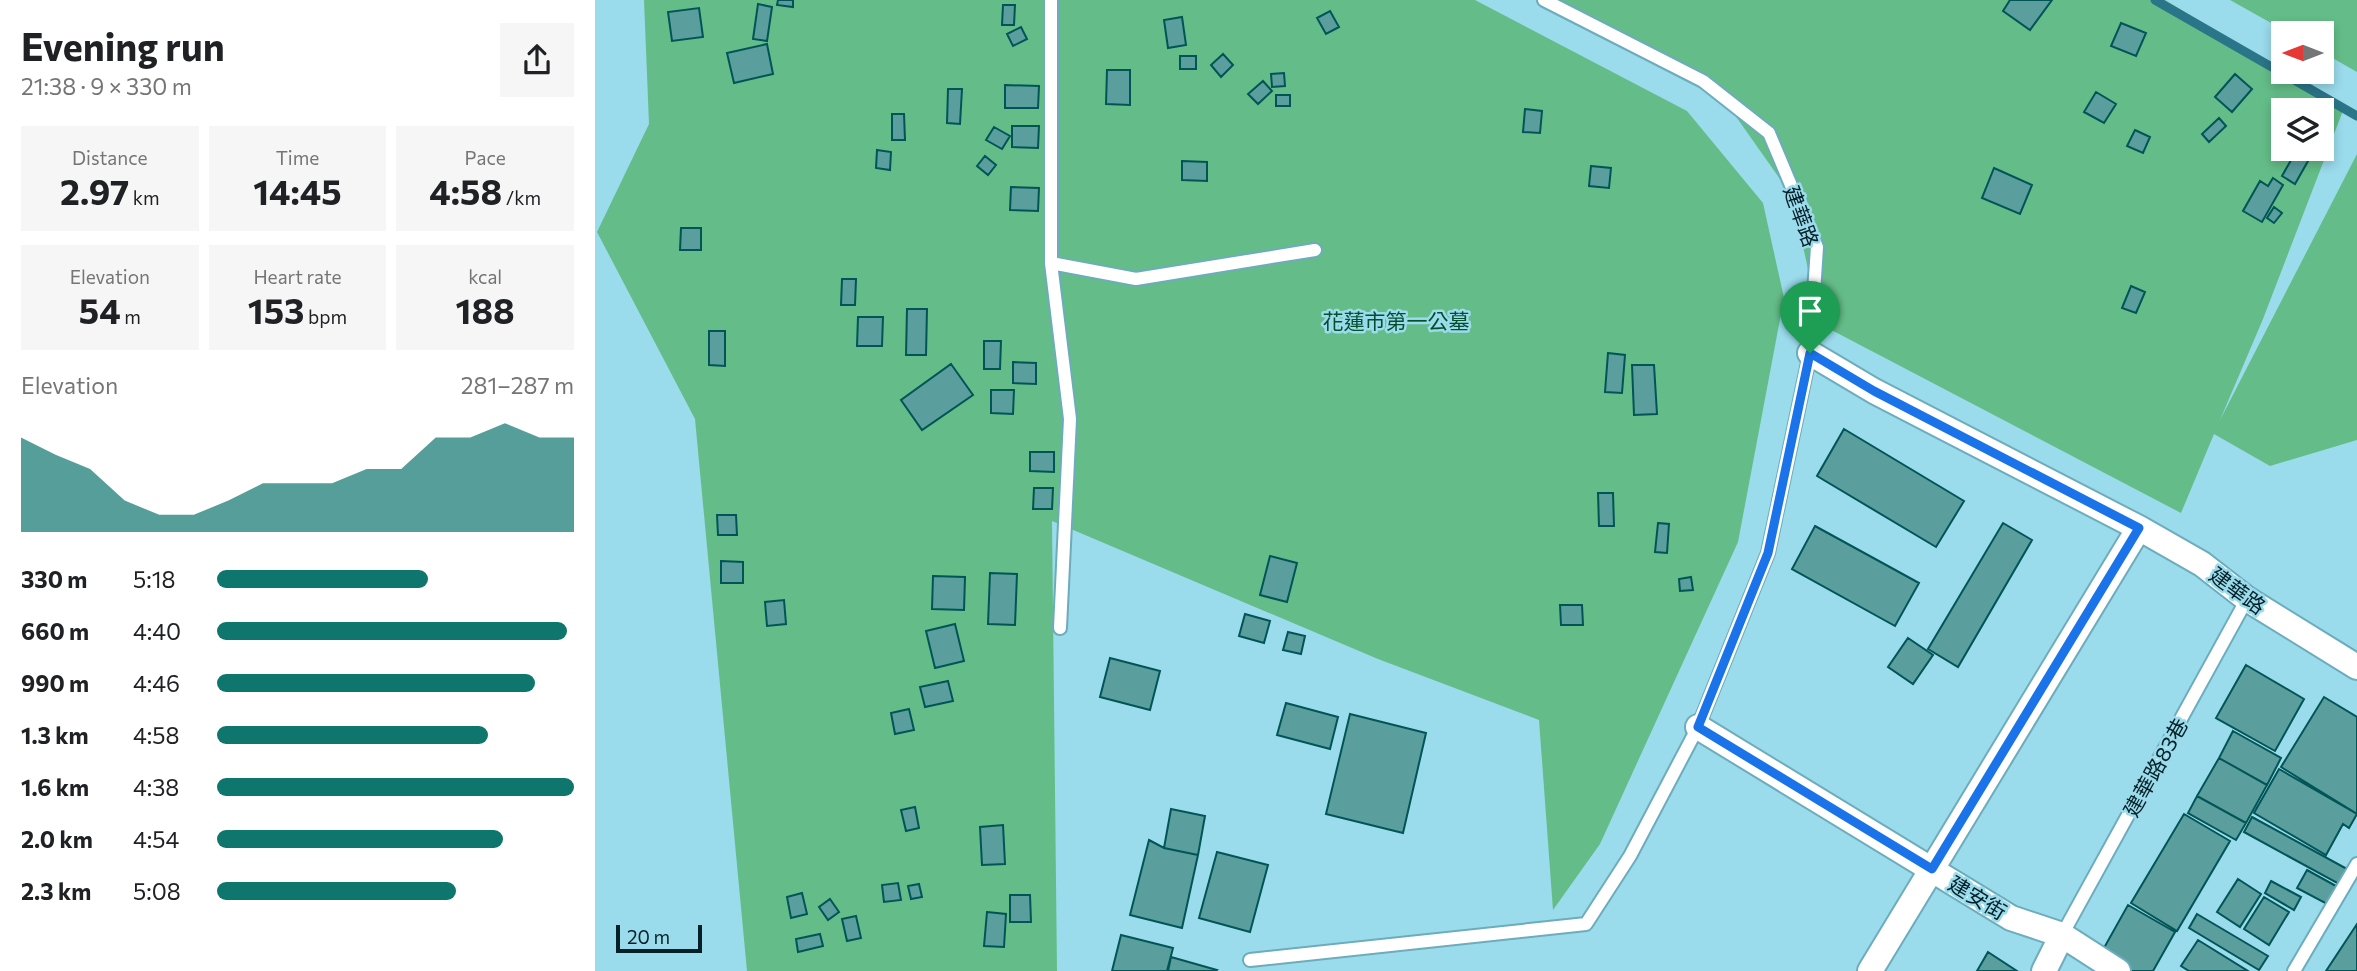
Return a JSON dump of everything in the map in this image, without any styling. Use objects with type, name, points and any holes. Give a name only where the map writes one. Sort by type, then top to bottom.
[{"type":"street","name":"建華路","points":[[1810,353],[1874,391],[2139,528],[2202,564],[2247,599],[2357,667]]},
{"type":"street","points":[[1870,971],[2139,528]]},
{"type":"street","name":"建安街","points":[[1698,727],[2011,918],[2063,935],[2118,971]]},
{"type":"street","points":[[2044,971],[2063,935]]},
{"type":"lane","points":[[1051,0],[1051,263],[1070,419],[1060,628]]},
{"type":"lane","name":"建華路","points":[[1544,0],[1703,81],[1769,133],[1817,247],[1810,353]]},
{"type":"lane","points":[[1051,263],[1136,279],[1315,250]]},
{"type":"lane","points":[[1250,960],[1586,924],[1630,856],[1698,727],[1768,553],[1810,353]]},
{"type":"lane","name":"建華路83巷","points":[[2063,935],[2247,599]]},
{"type":"lane","points":[[2294,971],[2357,864]]},
{"type":"green space","name":"花蓮市第一公墓","points":[[644,0],[1475,0],[1687,111],[1763,203],[1784,298],[1738,542],[1600,844],[1553,910],[1539,720],[1378,659],[1052,521],[1057,971],[747,971],[695,419],[597,232],[649,124]]},
{"type":"green space","points":[[1557,0],[2165,0],[2271,64],[2271,84],[2304,84],[2327,98],[2271,98],[2271,161],[2324,161],[2263,319],[2220,420],[2357,154],[2357,440],[2270,466],[2214,434],[2181,513],[1820,324],[1792,196],[1713,84]]},
{"type":"green space","points":[[2230,0],[2357,0],[2357,72],[2335,59],[2335,21],[2271,23]]},
{"type":"green space","points":[[2334,102],[2344,108],[2334,134]]},
{"type":"building","points":[[778,0],[793,0],[793,7],[777,5]]},
{"type":"building","points":[[2010,0],[2052,0],[2030,30],[2003,11]]},
{"type":"building","points":[[758,4],[772,7],[767,41],[753,39]]},
{"type":"building","points":[[1003,5],[1015,5],[1014,25],[1002,25]]},
{"type":"building","points":[[699,8],[703,37],[672,41],[668,12]]},
{"type":"building","points":[[1330,11],[1339,27],[1326,34],[1317,18]]},
{"type":"building","points":[[1182,17],[1186,45],[1168,48],[1164,20]]},
{"type":"building","points":[[2121,23],[2146,33],[2136,56],[2111,46]]},
{"type":"building","points":[[1021,27],[1027,39],[1013,46],[1007,34]]},
{"type":"building","points":[[767,44],[773,74],[734,83],[727,53]]},
{"type":"building","points":[[1223,54],[1233,65],[1221,77],[1211,65]]},
{"type":"building","points":[[1180,56],[1196,56],[1196,69],[1180,69]]},
{"type":"building","points":[[1107,70],[1130,70],[1130,105],[1106,104]]},
{"type":"building","points":[[1284,73],[1285,86],[1272,87],[1271,74]]},
{"type":"building","points":[[2235,74],[2252,89],[2232,112],[2215,97]]},
{"type":"building","points":[[1263,81],[1272,91],[1258,104],[1248,94]]},
{"type":"building","points":[[1005,85],[1039,86],[1038,108],[1005,108]]},
{"type":"building","points":[[948,89],[962,89],[960,124],[947,123]]},
{"type":"building","points":[[2096,92],[2116,104],[2104,123],[2084,112]]},
{"type":"building","points":[[1276,95],[1290,95],[1290,106],[1276,106]]},
{"type":"building","points":[[1525,109],[1542,111],[1540,133],[1523,132]]},
{"type":"building","points":[[892,114],[904,114],[905,140],[892,140]]},
{"type":"building","points":[[2219,118],[2226,126],[2209,142],[2202,134]]},
{"type":"building","points":[[1012,126],[1039,126],[1038,148],[1012,147]]},
{"type":"building","points":[[994,127],[1010,136],[1002,149],[986,140]]},
{"type":"building","points":[[2135,130],[2150,137],[2143,153],[2127,146]]},
{"type":"building","points":[[877,150],[891,152],[890,170],[876,168]]},
{"type":"building","points":[[985,156],[996,165],[988,175],[977,166]]},
{"type":"building","points":[[1182,161],[1207,162],[1207,181],[1182,180]]},
{"type":"building","points":[[2290,161],[2308,161],[2295,184],[2282,176]]},
{"type":"building","points":[[1591,166],[1611,168],[1609,188],[1589,186]]},
{"type":"building","points":[[1994,168],[2032,185],[2020,214],[1982,198]]},
{"type":"building","points":[[2273,178],[2283,185],[2262,222],[2243,211],[2260,181],[2268,186]]},
{"type":"building","points":[[1011,187],[1039,188],[1038,211],[1010,210]]},
{"type":"building","points":[[2274,207],[2282,213],[2274,223],[2267,218]]},
{"type":"building","points":[[681,228],[701,228],[701,250],[680,250]]},
{"type":"building","points":[[842,279],[856,279],[855,305],[841,305]]},
{"type":"building","points":[[2131,286],[2145,292],[2136,313],[2122,308]]},
{"type":"building","points":[[907,309],[927,309],[926,355],[906,355]]},
{"type":"building","points":[[858,317],[883,317],[882,346],[857,346]]},
{"type":"building","points":[[709,331],[725,331],[725,366],[709,365]]},
{"type":"building","points":[[984,341],[1001,341],[1000,369],[984,369]]},
{"type":"building","points":[[1608,353],[1625,355],[1622,393],[1605,392]]},
{"type":"building","points":[[1013,362],[1036,363],[1036,384],[1013,383]]},
{"type":"building","points":[[951,364],[973,395],[922,430],[901,400]]},
{"type":"building","points":[[1632,365],[1654,365],[1657,414],[1634,415]]},
{"type":"building","points":[[991,390],[1014,390],[1013,414],[991,413]]},
{"type":"building","points":[[1844,429],[1964,501],[1936,547],[1817,476]]},
{"type":"building","points":[[1030,452],[1054,452],[1054,472],[1030,471]]},
{"type":"building","points":[[1034,488],[1053,488],[1052,509],[1033,509]]},
{"type":"building","points":[[1598,493],[1613,493],[1614,526],[1599,526]]},
{"type":"building","points":[[717,515],[736,515],[737,535],[718,535]]},
{"type":"building","points":[[1658,523],[1669,524],[1667,553],[1655,552]]},
{"type":"building","points":[[2003,523],[2032,540],[1958,667],[1928,649]]},
{"type":"building","points":[[1815,526],[1919,583],[1895,626],[1792,569]]},
{"type":"building","points":[[1270,556],[1297,563],[1287,602],[1260,595]]},
{"type":"building","points":[[721,561],[743,562],[743,583],[721,583]]},
{"type":"building","points":[[990,573],[1017,574],[1015,625],[988,624]]},
{"type":"building","points":[[933,576],[965,577],[964,610],[932,609]]},
{"type":"building","points":[[1691,577],[1693,590],[1680,591],[1679,579]]},
{"type":"building","points":[[784,600],[786,624],[767,626],[765,602]]},
{"type":"building","points":[[1560,605],[1582,605],[1583,625],[1561,625]]},
{"type":"building","points":[[1245,614],[1270,621],[1264,643],[1239,636]]},
{"type":"building","points":[[955,624],[964,661],[935,668],[926,631]]},
{"type":"building","points":[[1288,632],[1305,636],[1301,654],[1283,650]]},
{"type":"building","points":[[1908,638],[1933,655],[1913,684],[1888,667]]},
{"type":"building","points":[[1110,658],[1160,671],[1150,710],[1100,697]]},
{"type":"building","points":[[2246,665],[2304,699],[2275,751],[2216,718]]},
{"type":"building","points":[[948,681],[953,701],[925,707],[920,687]]},
{"type":"building","points":[[2324,697],[2357,717],[2357,814],[2281,767]]},
{"type":"building","points":[[1286,703],[1338,717],[1330,749],[1277,735]]},
{"type":"building","points":[[909,709],[914,730],[895,734],[891,713]]},
{"type":"building","points":[[1350,714],[1426,733],[1403,833],[1326,814]]},
{"type":"building","points":[[2233,731],[2281,758],[2267,785],[2219,758]]},
{"type":"building","points":[[2219,758],[2267,785],[2246,823],[2197,796]]},
{"type":"building","points":[[2279,769],[2357,814],[2349,828],[2343,824],[2326,855],[2254,813]]},
{"type":"building","points":[[2197,796],[2246,823],[2236,840],[2188,813]]},
{"type":"building","points":[[915,807],[919,828],[906,831],[901,810]]},
{"type":"building","points":[[1171,809],[1205,816],[1198,855],[1164,848]]},
{"type":"building","points":[[2184,814],[2230,841],[2177,931],[2131,903]]},
{"type":"building","points":[[2252,817],[2347,869],[2339,884],[2244,832]]},
{"type":"building","points":[[1003,825],[1005,864],[982,865],[980,827]]},
{"type":"building","points":[[1149,840],[1164,848],[1198,855],[1182,928],[1130,915]]},
{"type":"building","points":[[1217,852],[1268,865],[1250,932],[1199,918]]},
{"type":"building","points":[[2307,870],[2336,886],[2327,904],[2297,888]]},
{"type":"building","points":[[2238,879],[2261,894],[2240,927],[2217,912]]},
{"type":"building","points":[[2271,881],[2301,897],[2294,910],[2265,893]]},
{"type":"building","points":[[898,883],[901,900],[884,902],[882,885]]},
{"type":"building","points":[[919,884],[922,897],[911,899],[908,886]]},
{"type":"building","points":[[802,893],[807,914],[791,918],[787,897]]},
{"type":"building","points":[[1010,895],[1030,895],[1031,922],[1010,922]]},
{"type":"building","points":[[2264,897],[2289,912],[2269,945],[2244,929]]},
{"type":"building","points":[[830,899],[839,912],[828,920],[819,907]]},
{"type":"building","points":[[2128,905],[2175,932],[2153,971],[2128,971],[2100,955]]},
{"type":"building","points":[[987,912],[1006,914],[1004,947],[984,946]]},
{"type":"building","points":[[2197,914],[2268,956],[2259,970],[2189,928]]},
{"type":"building","points":[[856,916],[861,938],[847,941],[842,919]]},
{"type":"building","points":[[2357,924],[2357,971],[2326,971]]},
{"type":"building","points":[[820,934],[823,946],[798,952],[796,939]]},
{"type":"building","points":[[1121,935],[1173,948],[1167,971],[1112,971]]},
{"type":"building","points":[[2198,940],[2248,971],[2189,971],[2181,966]]},
{"type":"building","points":[[1988,952],[2017,971],[1977,971]]},
{"type":"building","points":[[1171,957],[1217,970],[1168,971]]},
{"type":"waterway","points":[[2155,0],[2357,116]]},
{"type":"route","points":[[1810,353],[1874,391],[2139,528],[1932,869],[1698,727],[1768,553],[1810,353]]}]
